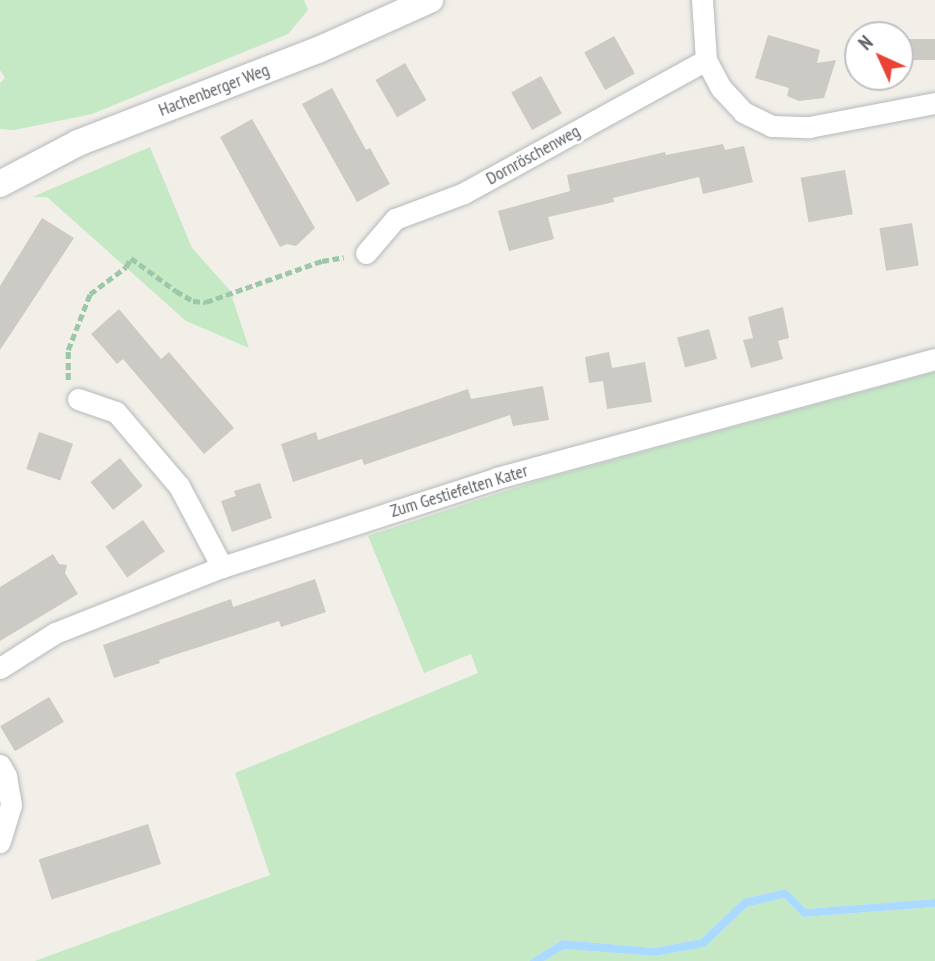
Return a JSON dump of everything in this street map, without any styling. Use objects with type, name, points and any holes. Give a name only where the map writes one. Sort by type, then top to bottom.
[{"type":"street","name":"Hachenberger Weg","points":[[0,184],[78,143],[318,50],[430,0]]},
{"type":"street","points":[[702,0],[706,60],[721,88],[743,112],[772,126],[809,127],[935,103]]},
{"type":"street","name":"Dornröschenweg","points":[[366,253],[395,219],[464,193],[706,60]]},
{"type":"street","name":"Zum Gestiefelten Kater","points":[[0,668],[54,632],[222,567],[497,478],[935,359]]},
{"type":"street","points":[[78,399],[116,412],[179,486],[222,567]]},
{"type":"street","points":[[0,765],[6,776],[11,805],[0,842]]},
{"type":"path","points":[[78,399],[68,384],[68,350],[79,318],[90,294],[126,267],[131,258],[193,301],[206,302],[322,261],[366,253]]},
{"type":"green space","points":[[0,0],[304,0],[308,10],[288,34],[92,114],[14,130],[0,129],[0,83],[5,78],[0,70]]},
{"type":"green space","points":[[150,147],[192,248],[235,296],[232,297],[249,348],[186,321],[47,197],[32,197]]},
{"type":"green space","points":[[935,372],[935,899],[806,909],[786,889],[743,899],[701,939],[654,948],[562,940],[529,961],[35,961],[270,875],[235,773],[478,673],[471,654],[424,673],[368,536],[536,481]]},
{"type":"green space","points":[[784,898],[803,917],[935,907],[935,961],[544,961],[564,949],[655,956],[705,947],[747,907]]},
{"type":"water","points":[[786,889],[806,909],[935,899],[935,907],[803,917],[784,898],[747,907],[705,947],[655,956],[564,949],[544,961],[529,961],[562,940],[654,948],[701,939],[743,899]]},
{"type":"building","points":[[768,35],[820,50],[817,63],[836,60],[824,98],[799,101],[787,96],[789,88],[755,78]]},
{"type":"building","points":[[614,36],[635,74],[605,90],[584,52]]},
{"type":"building","points":[[914,39],[935,39],[935,60],[914,60]]},
{"type":"building","points":[[405,63],[426,100],[397,117],[376,80]]},
{"type":"building","points":[[541,76],[562,114],[532,130],[511,92]]},
{"type":"building","points":[[332,88],[366,150],[370,148],[390,184],[357,202],[302,104]]},
{"type":"building","points":[[252,119],[315,228],[296,246],[287,244],[280,247],[220,137]]},
{"type":"building","points":[[723,144],[725,150],[744,146],[753,182],[703,194],[699,177],[613,198],[614,202],[548,217],[554,239],[509,251],[498,211],[570,191],[567,175],[665,152],[666,155]]},
{"type":"building","points":[[845,170],[853,214],[808,222],[801,178]]},
{"type":"building","points":[[42,218],[74,238],[0,350],[0,286]]},
{"type":"building","points":[[912,223],[919,265],[886,271],[879,228]]},
{"type":"building","points":[[783,307],[789,338],[778,341],[783,359],[751,368],[743,340],[753,338],[748,317]]},
{"type":"building","points":[[119,309],[161,359],[169,352],[234,428],[204,454],[123,359],[117,364],[91,334]]},
{"type":"building","points":[[709,329],[717,359],[685,367],[677,338]]},
{"type":"building","points":[[609,352],[612,368],[645,362],[652,402],[607,409],[603,381],[589,383],[585,357]]},
{"type":"building","points":[[543,386],[549,420],[513,426],[510,415],[364,465],[362,459],[293,482],[281,444],[316,432],[318,440],[468,389],[471,399]]},
{"type":"building","points":[[39,432],[73,444],[60,481],[26,469]]},
{"type":"building","points":[[120,458],[143,486],[113,510],[90,482]]},
{"type":"building","points":[[260,483],[272,518],[232,532],[221,501],[236,496],[234,491]]},
{"type":"building","points":[[143,520],[165,551],[127,578],[105,546]]},
{"type":"building","points":[[53,554],[59,564],[67,565],[65,573],[78,594],[0,641],[0,587]]},
{"type":"building","points":[[315,579],[326,612],[281,627],[279,621],[159,660],[160,663],[114,678],[103,645],[231,599],[233,607]]},
{"type":"building","points":[[49,697],[64,722],[15,751],[0,726]]},
{"type":"building","points":[[148,824],[161,864],[52,899],[39,860]]}]
